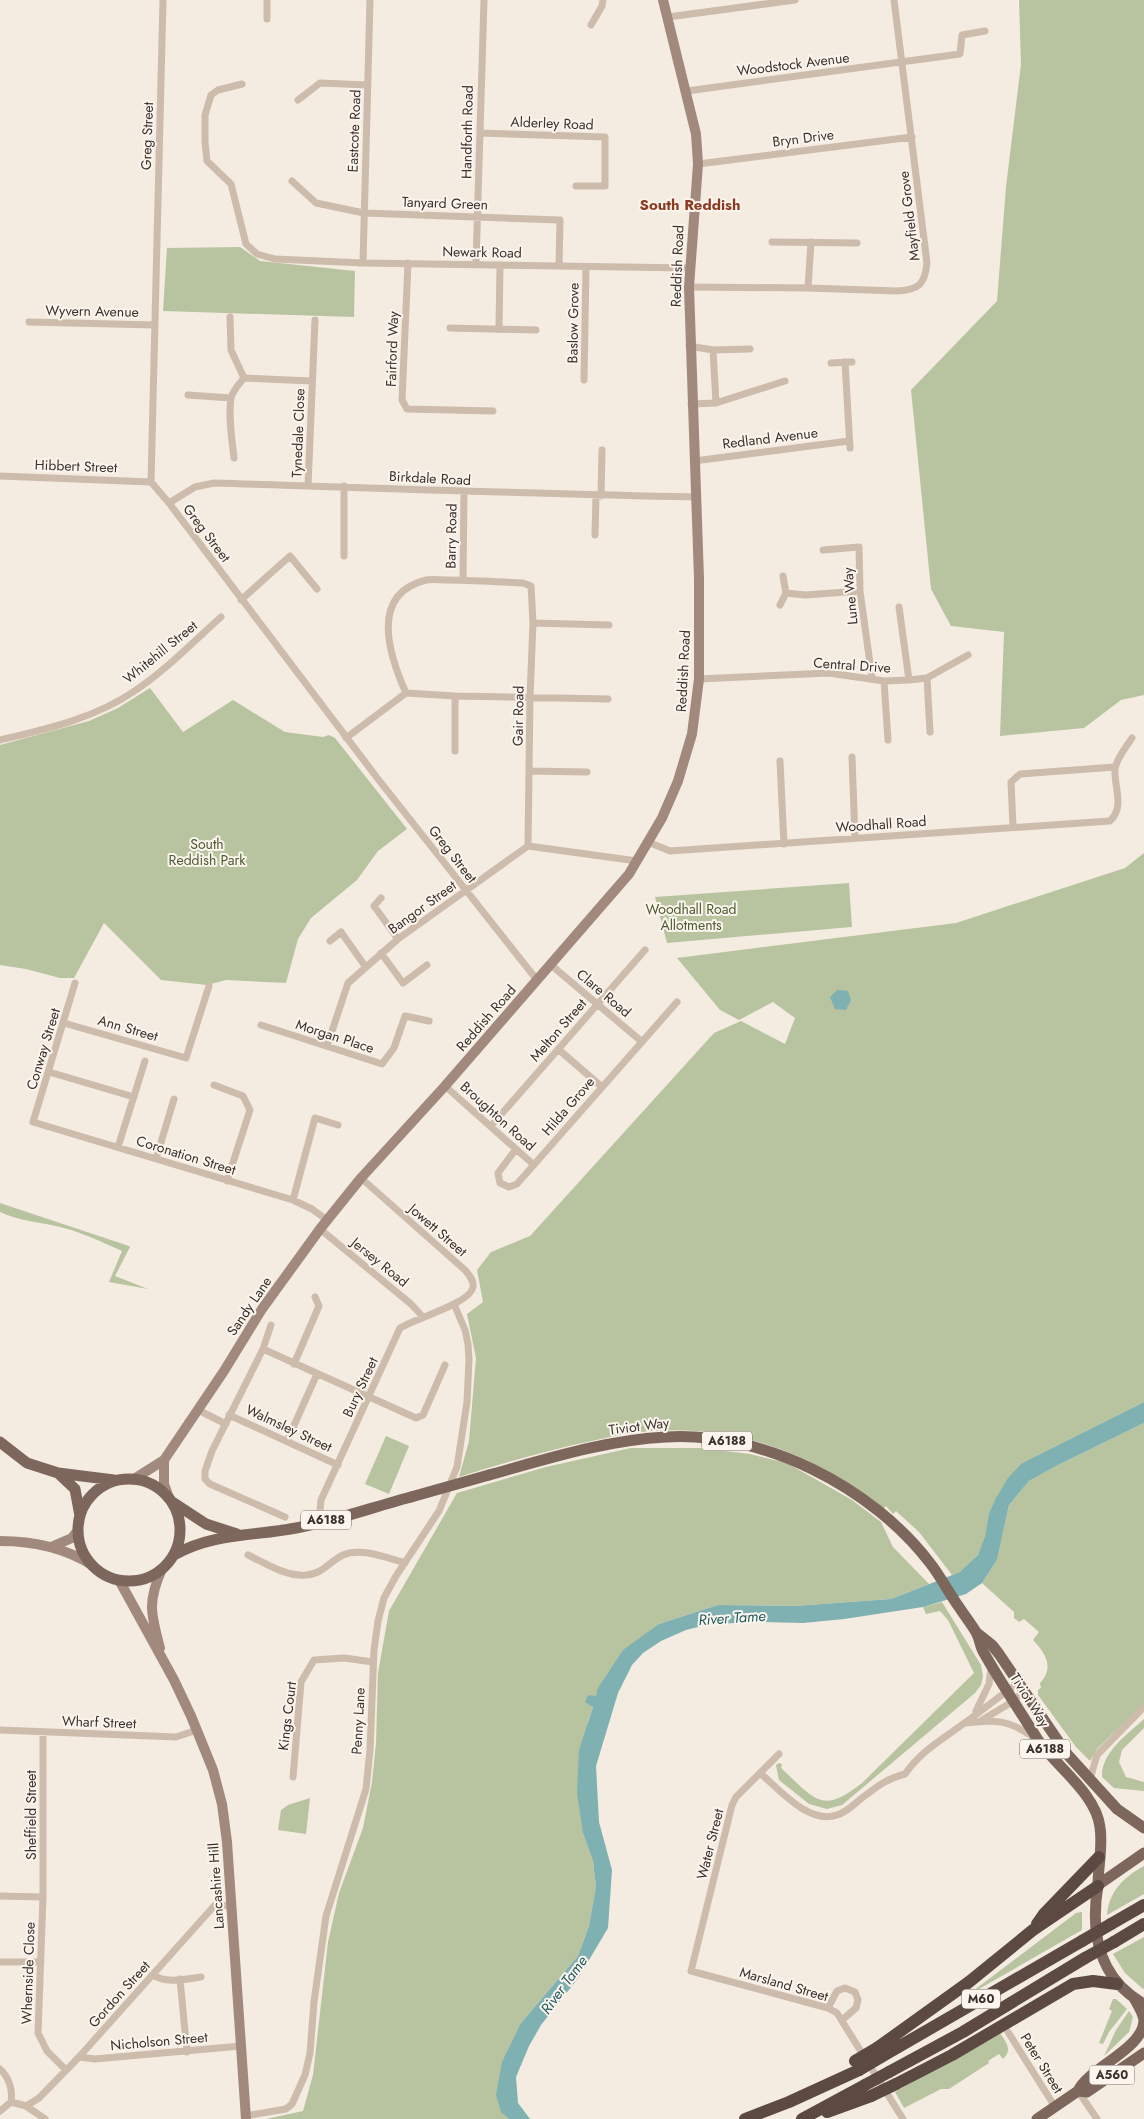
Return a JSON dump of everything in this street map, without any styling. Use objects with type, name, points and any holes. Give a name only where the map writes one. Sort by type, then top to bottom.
[{"type":"highway","name":"M60","points":[[1033,1930],[1044,1914],[1100,1852]]},
{"type":"highway","name":"M60","points":[[879,2053],[1033,1930],[1098,1886]]},
{"type":"highway","name":"M60","points":[[745,2119],[816,2089],[1144,1905]]},
{"type":"highway","name":"M60","points":[[806,2119],[852,2104],[889,2072],[963,2032],[1144,1924]]},
{"type":"highway","name":"M60","points":[[802,2119],[868,2090],[896,2084],[952,2055],[1073,1984],[1093,1981],[1117,1984]]},
{"type":"main road","name":"Reddish Road","points":[[327,1220],[361,1178],[445,1086],[629,874],[662,818],[678,780],[692,734],[699,679],[699,578],[688,287],[698,164],[696,134],[687,91],[663,0]]},
{"type":"main road","name":"Sandy Lane","points":[[134,1480],[164,1460],[224,1371],[262,1308],[327,1220]]},
{"type":"main road","name":"Tiviot Way","points":[[174,1555],[197,1544],[240,1535],[297,1528],[572,1452],[625,1441],[667,1437],[704,1437],[746,1444],[794,1461],[827,1476],[865,1501],[912,1542],[930,1563],[977,1633],[992,1644],[1067,1754],[1117,1809],[1144,1828]]},
{"type":"main road","points":[[0,1442],[27,1463],[58,1473],[104,1480],[134,1480],[148,1483],[161,1490],[170,1499]]},
{"type":"main road","points":[[0,1541],[51,1548],[76,1555],[102,1573],[119,1580],[134,1581],[149,1577],[162,1569],[174,1555],[179,1541],[180,1527],[177,1513],[164,1484],[164,1460]]},
{"type":"main road","points":[[58,1473],[75,1490],[80,1518]]},
{"type":"main road","points":[[92,1565],[79,1542],[80,1518],[85,1505],[94,1494],[105,1485],[118,1480]]},
{"type":"main road","name":"Tiviot Way","points":[[170,1499],[206,1524],[240,1535]]},
{"type":"main road","points":[[51,1548],[72,1538],[78,1530]]},
{"type":"main road","name":"Lancashire Hill","points":[[162,1569],[153,1588],[150,1604],[163,1662]]},
{"type":"main road","name":"Lancashire Hill","points":[[119,1580],[174,1680],[197,1730],[213,1770],[222,1804],[231,1906],[245,2117]]},
{"type":"main road","name":"Tiviot Way","points":[[977,1633],[982,1651],[1038,1740],[1047,1753],[1092,1802],[1099,1820],[1100,1852],[1096,1903],[1098,1938],[1105,1964],[1117,1984]]},
{"type":"main road","points":[[1098,1886],[1144,1853]]},
{"type":"main road","points":[[1117,1984],[1139,2001]]},
{"type":"main road","name":"A560","points":[[1036,2119],[1078,2091],[1081,2084],[1132,2043],[1144,2022],[1139,2001]]},
{"type":"main road","name":"A560","points":[[1078,2091],[1087,2092],[1144,2053]]},
{"type":"street","name":"Greg Street","points":[[163,0],[151,482],[169,503],[346,738],[538,980]]},
{"type":"street","points":[[267,0],[267,19]]},
{"type":"street","name":"Eastcote Road","points":[[363,263],[370,0]]},
{"type":"street","name":"Handforth Road","points":[[476,264],[484,0]]},
{"type":"street","points":[[591,25],[602,6],[603,0]]},
{"type":"street","points":[[668,17],[795,0]]},
{"type":"street","name":"Mayfield Grove","points":[[688,287],[897,291],[910,290],[920,285],[926,276],[927,263],[894,0]]},
{"type":"street","name":"Woodstock Avenue","points":[[687,91],[960,54],[962,35],[984,31]]},
{"type":"street","name":"Newark Road","points":[[242,84],[218,90],[211,96],[204,115],[204,142],[207,161],[232,184],[246,244],[257,254],[275,259],[363,263],[689,268]]},
{"type":"street","points":[[298,100],[320,84],[368,85]]},
{"type":"street","name":"Alderley Road","points":[[480,133],[605,137],[605,186],[576,186]]},
{"type":"street","name":"Bryn Drive","points":[[698,164],[912,137]]},
{"type":"street","name":"Tanyard Green","points":[[292,181],[316,203],[364,213],[560,220],[559,266]]},
{"type":"street","points":[[772,242],[857,242]]},
{"type":"street","points":[[808,288],[811,242]]},
{"type":"street","name":"Fairford Way","points":[[408,263],[402,400],[407,409],[493,411]]},
{"type":"street","points":[[499,328],[500,265]]},
{"type":"street","name":"Baslow Grove","points":[[584,380],[586,267]]},
{"type":"street","points":[[230,317],[231,350],[244,378],[236,387],[232,398],[231,425],[234,458]]},
{"type":"street","name":"Tynedale Close","points":[[308,486],[315,320]]},
{"type":"street","name":"Wyvern Avenue","points":[[29,322],[155,325]]},
{"type":"street","points":[[450,328],[536,330]]},
{"type":"street","points":[[689,346],[713,350],[750,350]]},
{"type":"street","points":[[713,350],[716,403]]},
{"type":"street","name":"Redland Avenue","points":[[694,461],[850,444],[848,362],[831,363]]},
{"type":"street","name":"Tynedale Close","points":[[244,378],[312,381]]},
{"type":"street","points":[[691,404],[716,403],[785,381]]},
{"type":"street","points":[[188,395],[232,398]]},
{"type":"street","points":[[594,535],[602,450]]},
{"type":"street","name":"Hibbert Street","points":[[0,476],[151,482]]},
{"type":"street","name":"Birkdale Road","points":[[169,503],[195,487],[214,483],[598,496],[695,497]]},
{"type":"street","points":[[344,486],[344,556]]},
{"type":"street","name":"Barry Road","points":[[463,580],[464,492]]},
{"type":"street","name":"Lune Way","points":[[823,550],[859,547],[860,591],[872,678]]},
{"type":"street","points":[[241,600],[290,556],[317,589]]},
{"type":"street","points":[[780,605],[786,593],[783,576]]},
{"type":"street","points":[[406,693],[397,674],[388,635],[388,615],[394,599],[426,580],[463,580]]},
{"type":"street","name":"Gair Road","points":[[463,580],[523,583],[530,586],[533,623],[528,846]]},
{"type":"street","points":[[786,593],[805,595],[860,591]]},
{"type":"street","points":[[899,607],[908,680]]},
{"type":"street","name":"Whitehill Street","points":[[0,740],[56,726],[103,708],[135,691],[160,672],[221,617]]},
{"type":"street","points":[[533,623],[609,625]]},
{"type":"street","name":"Central Drive","points":[[699,679],[829,673],[884,681],[908,680],[927,678],[968,655]]},
{"type":"street","points":[[927,678],[930,732]]},
{"type":"street","points":[[884,681],[888,740]]},
{"type":"street","points":[[346,738],[406,693],[455,696],[608,699]]},
{"type":"street","points":[[455,696],[455,751]]},
{"type":"street","points":[[1013,827],[1011,782],[1020,774],[1115,767],[1132,738]]},
{"type":"street","points":[[852,756],[855,838]]},
{"type":"street","points":[[780,761],[784,844]]},
{"type":"street","name":"Woodhall Road","points":[[648,842],[670,851],[1110,821],[1116,815],[1118,807],[1115,767]]},
{"type":"street","points":[[529,771],[587,772]]},
{"type":"street","points":[[528,846],[637,861]]},
{"type":"street","name":"Bangor Street","points":[[326,1046],[348,982],[398,939],[528,846]]},
{"type":"street","points":[[381,898],[374,906],[398,939]]},
{"type":"street","points":[[330,941],[341,932],[365,966]]},
{"type":"street","name":"Melton Street","points":[[491,1126],[645,950]]},
{"type":"street","points":[[381,953],[403,983],[426,965]]},
{"type":"street","name":"Clare Road","points":[[551,965],[641,1041]]},
{"type":"street","name":"Conway Street","points":[[33,1122],[75,983]]},
{"type":"street","name":"Ann Street","points":[[64,1023],[186,1058],[209,986]]},
{"type":"street","name":"Hilda Grove","points":[[516,1149],[498,1173],[500,1183],[509,1187],[517,1184],[677,1002]]},
{"type":"street","name":"Morgan Place","points":[[261,1025],[382,1064],[394,1048],[405,1016],[429,1022]]},
{"type":"street","points":[[558,1049],[602,1087]]},
{"type":"street","points":[[118,1147],[146,1061]]},
{"type":"street","points":[[49,1072],[134,1097]]},
{"type":"street","points":[[214,1086],[243,1096],[250,1110],[227,1181]]},
{"type":"street","name":"Broughton Road","points":[[445,1086],[534,1165]]},
{"type":"street","points":[[156,1159],[174,1099]]},
{"type":"street","points":[[293,1200],[315,1118],[338,1125]]},
{"type":"street","name":"Coronation Street","points":[[33,1122],[293,1200],[312,1208],[327,1220]]},
{"type":"street","name":"Jowett Street","points":[[361,1178],[465,1270],[471,1278],[473,1287],[469,1294],[454,1304]]},
{"type":"street","name":"Jersey Road","points":[[320,1229],[412,1304],[422,1316]]},
{"type":"street","points":[[294,1364],[319,1306],[315,1297]]},
{"type":"street","name":"Bury Street","points":[[320,1511],[321,1500],[400,1328],[422,1316],[454,1304]]},
{"type":"street","name":"Penny Lane","points":[[245,2117],[286,2109],[292,2104],[305,2076],[310,2053],[314,2002],[326,1916],[366,1789],[370,1750],[373,1662],[378,1621],[384,1598],[404,1563],[439,1511],[457,1467],[467,1402],[469,1360],[465,1330],[454,1304]]},
{"type":"street","name":"Sandy Lane","points":[[271,1325],[263,1349],[204,1471],[205,1479],[210,1484],[284,1517]]},
{"type":"street","points":[[263,1349],[416,1418],[423,1415],[445,1365]]},
{"type":"street","points":[[288,1441],[316,1374]]},
{"type":"street","points":[[198,1410],[226,1424]]},
{"type":"street","name":"Walmsley Street","points":[[230,1415],[338,1465]]},
{"type":"street","points":[[248,1555],[288,1573],[306,1575],[323,1571],[344,1555],[357,1553],[379,1556],[404,1563]]},
{"type":"street","name":"Kings Court","points":[[293,1777],[302,1682],[314,1660],[344,1658],[373,1662]]},
{"type":"street","points":[[975,1714],[990,1684],[992,1666]]},
{"type":"street","points":[[979,1721],[1022,1687]]},
{"type":"street","points":[[760,1773],[812,1815],[829,1817],[837,1815],[846,1811],[888,1778],[905,1774],[919,1756],[975,1714],[1010,1696],[1022,1687]]},
{"type":"street","points":[[1090,1779],[1097,1755],[1144,1707]]},
{"type":"street","points":[[965,1723],[991,1720],[1013,1724],[1038,1740]]},
{"type":"street","name":"Wharf Street","points":[[0,1730],[176,1737],[197,1730]]},
{"type":"street","name":"Sheffield Street","points":[[43,1732],[43,1897]]},
{"type":"street","name":"Water Street","points":[[691,1971],[732,1805],[736,1797],[779,1754]]},
{"type":"street","points":[[0,1896],[43,1897]]},
{"type":"street","name":"Whernside Close","points":[[43,1897],[38,2033],[47,2051],[66,2070]]},
{"type":"street","name":"Gordon Street","points":[[26,2106],[39,2098],[79,2057],[215,1905],[231,1906]]},
{"type":"street","points":[[0,1962],[41,1962]]},
{"type":"street","name":"Marsland Street","points":[[691,1971],[828,2008],[837,2013],[903,2119]]},
{"type":"street","points":[[154,1975],[164,1980],[201,1978]]},
{"type":"street","points":[[180,1979],[186,2052]]},
{"type":"street","points":[[828,2008],[837,1990],[845,1988],[855,1992],[858,2000],[856,2008],[842,2020]]},
{"type":"street","name":"Peter Street","points":[[1008,2032],[1054,2107]]},
{"type":"street","name":"Nicholson Street","points":[[79,2057],[95,2059],[241,2046]]},
{"type":"street","points":[[0,2068],[13,2092],[11,2102],[0,2111]]},
{"type":"street","points":[[1078,2091],[1096,2119]]},
{"type":"street","points":[[11,2102],[26,2106],[45,2119]]},
{"type":"green space","points":[[1019,0],[1144,0],[1144,695],[1121,700],[1084,728],[1000,736],[1004,632],[951,626],[931,589],[911,390],[997,301],[1006,187],[1021,64]]},
{"type":"green space","points":[[240,247],[260,261],[355,271],[354,317],[163,311],[167,248]]},
{"type":"green space","name":"South Reddish Park","points":[[150,688],[183,732],[233,700],[285,732],[323,737],[329,735],[335,738],[407,829],[378,851],[357,880],[311,918],[298,939],[286,983],[226,980],[207,985],[161,980],[104,923],[74,978],[60,978],[26,969],[0,965],[0,745],[89,721],[118,708]]},
{"type":"green space","points":[[1144,853],[1144,1402],[1022,1463],[978,1555],[966,1567],[952,1575],[919,1532],[896,1511],[893,1514],[886,1506],[883,1509],[831,1473],[774,1447],[715,1433],[683,1430],[651,1431],[620,1435],[541,1453],[459,1477],[469,1441],[476,1358],[467,1314],[483,1302],[477,1270],[491,1252],[530,1236],[714,1033],[741,1021],[785,1044],[795,1018],[773,1002],[739,1020],[720,1010],[677,958],[956,923],[1125,868]]},
{"type":"green space","name":"Woodhall Road Allotments","points":[[849,883],[852,927],[667,943],[655,897]]},
{"type":"green space","points":[[0,1203],[129,1246],[115,1276],[148,1289],[109,1282],[122,1251],[68,1229],[7,1215],[0,1212]]},
{"type":"green space","points":[[1144,1423],[1144,1703],[1097,1749],[1090,1761],[1076,1747],[1038,1695],[1038,1690],[1041,1688],[1040,1683],[1048,1666],[1047,1660],[1033,1640],[1039,1632],[1024,1619],[1019,1622],[1014,1618],[1014,1612],[982,1583],[997,1560],[1009,1505],[1029,1481]]},
{"type":"green space","points":[[386,1436],[409,1446],[389,1494],[365,1484]]},
{"type":"green space","points":[[631,1448],[700,1448],[750,1454],[787,1463],[852,1500],[881,1522],[893,1547],[929,1584],[891,1599],[795,1606],[718,1605],[659,1624],[597,1696],[588,1721],[583,1833],[593,1861],[596,1888],[589,1926],[578,1956],[521,2023],[501,2111],[509,2119],[266,2119],[303,2111],[313,2075],[328,1942],[339,1893],[363,1828],[372,1782],[376,1743],[378,1673],[389,1611],[457,1493],[546,1467]]},
{"type":"green space","points":[[942,1602],[981,1665],[983,1676],[981,1685],[975,1693],[842,1805],[827,1809],[809,1804],[779,1780],[776,1765],[782,1764],[781,1768],[810,1795],[827,1801],[837,1799],[862,1783],[974,1673],[948,1620],[940,1611],[926,1614],[923,1607]]},
{"type":"green space","points":[[1144,1719],[1144,1728],[1122,1750],[1119,1762],[1126,1777],[1144,1782],[1144,1791],[1114,1788],[1102,1777],[1106,1760],[1123,1737]]},
{"type":"green space","points":[[310,1798],[306,1834],[278,1830],[281,1810],[288,1805]]},
{"type":"green space","points":[[1144,1866],[1144,1894],[1107,1915],[1108,1906],[1114,1892],[1124,1880]]},
{"type":"green space","points":[[1082,1912],[1082,1930],[965,1997],[1076,1913]]},
{"type":"green space","points":[[1144,1937],[1143,1989],[1125,1973],[1113,1954]]},
{"type":"green space","points":[[1113,1999],[1116,1999],[1127,2009],[1109,2032],[1103,2044],[1099,2043],[1112,2011],[1109,2009]]},
{"type":"green space","points":[[1129,2011],[1133,2017],[1129,2032],[1104,2056],[1116,2030]]},
{"type":"green space","points":[[1000,2033],[1008,2049],[1003,2059],[999,2054],[988,2061],[989,2063],[949,2089],[941,2089],[904,2108],[895,2092]]},
{"type":"water","points":[[837,990],[848,991],[851,1000],[846,1010],[835,1009],[830,997]]},
{"type":"water","name":"River Tame","points":[[1144,1402],[1144,1423],[1029,1481],[1009,1505],[997,1560],[982,1583],[966,1594],[923,1607],[844,1619],[803,1623],[710,1624],[686,1630],[661,1641],[643,1653],[632,1665],[618,1693],[596,1766],[599,1822],[612,1870],[608,1928],[579,1977],[541,2025],[529,2046],[516,2077],[518,2103],[530,2119],[509,2119],[501,2112],[496,2095],[502,2062],[521,2023],[578,1956],[589,1926],[596,1887],[593,1861],[583,1833],[577,1793],[579,1750],[593,1707],[585,1702],[588,1695],[596,1696],[598,1688],[623,1650],[659,1624],[718,1605],[795,1606],[891,1599],[960,1572],[978,1555],[985,1537],[989,1514],[996,1498],[1008,1478],[1022,1463]]},
{"type":"district","name":"South Reddish","points":[[690,205]]}]
